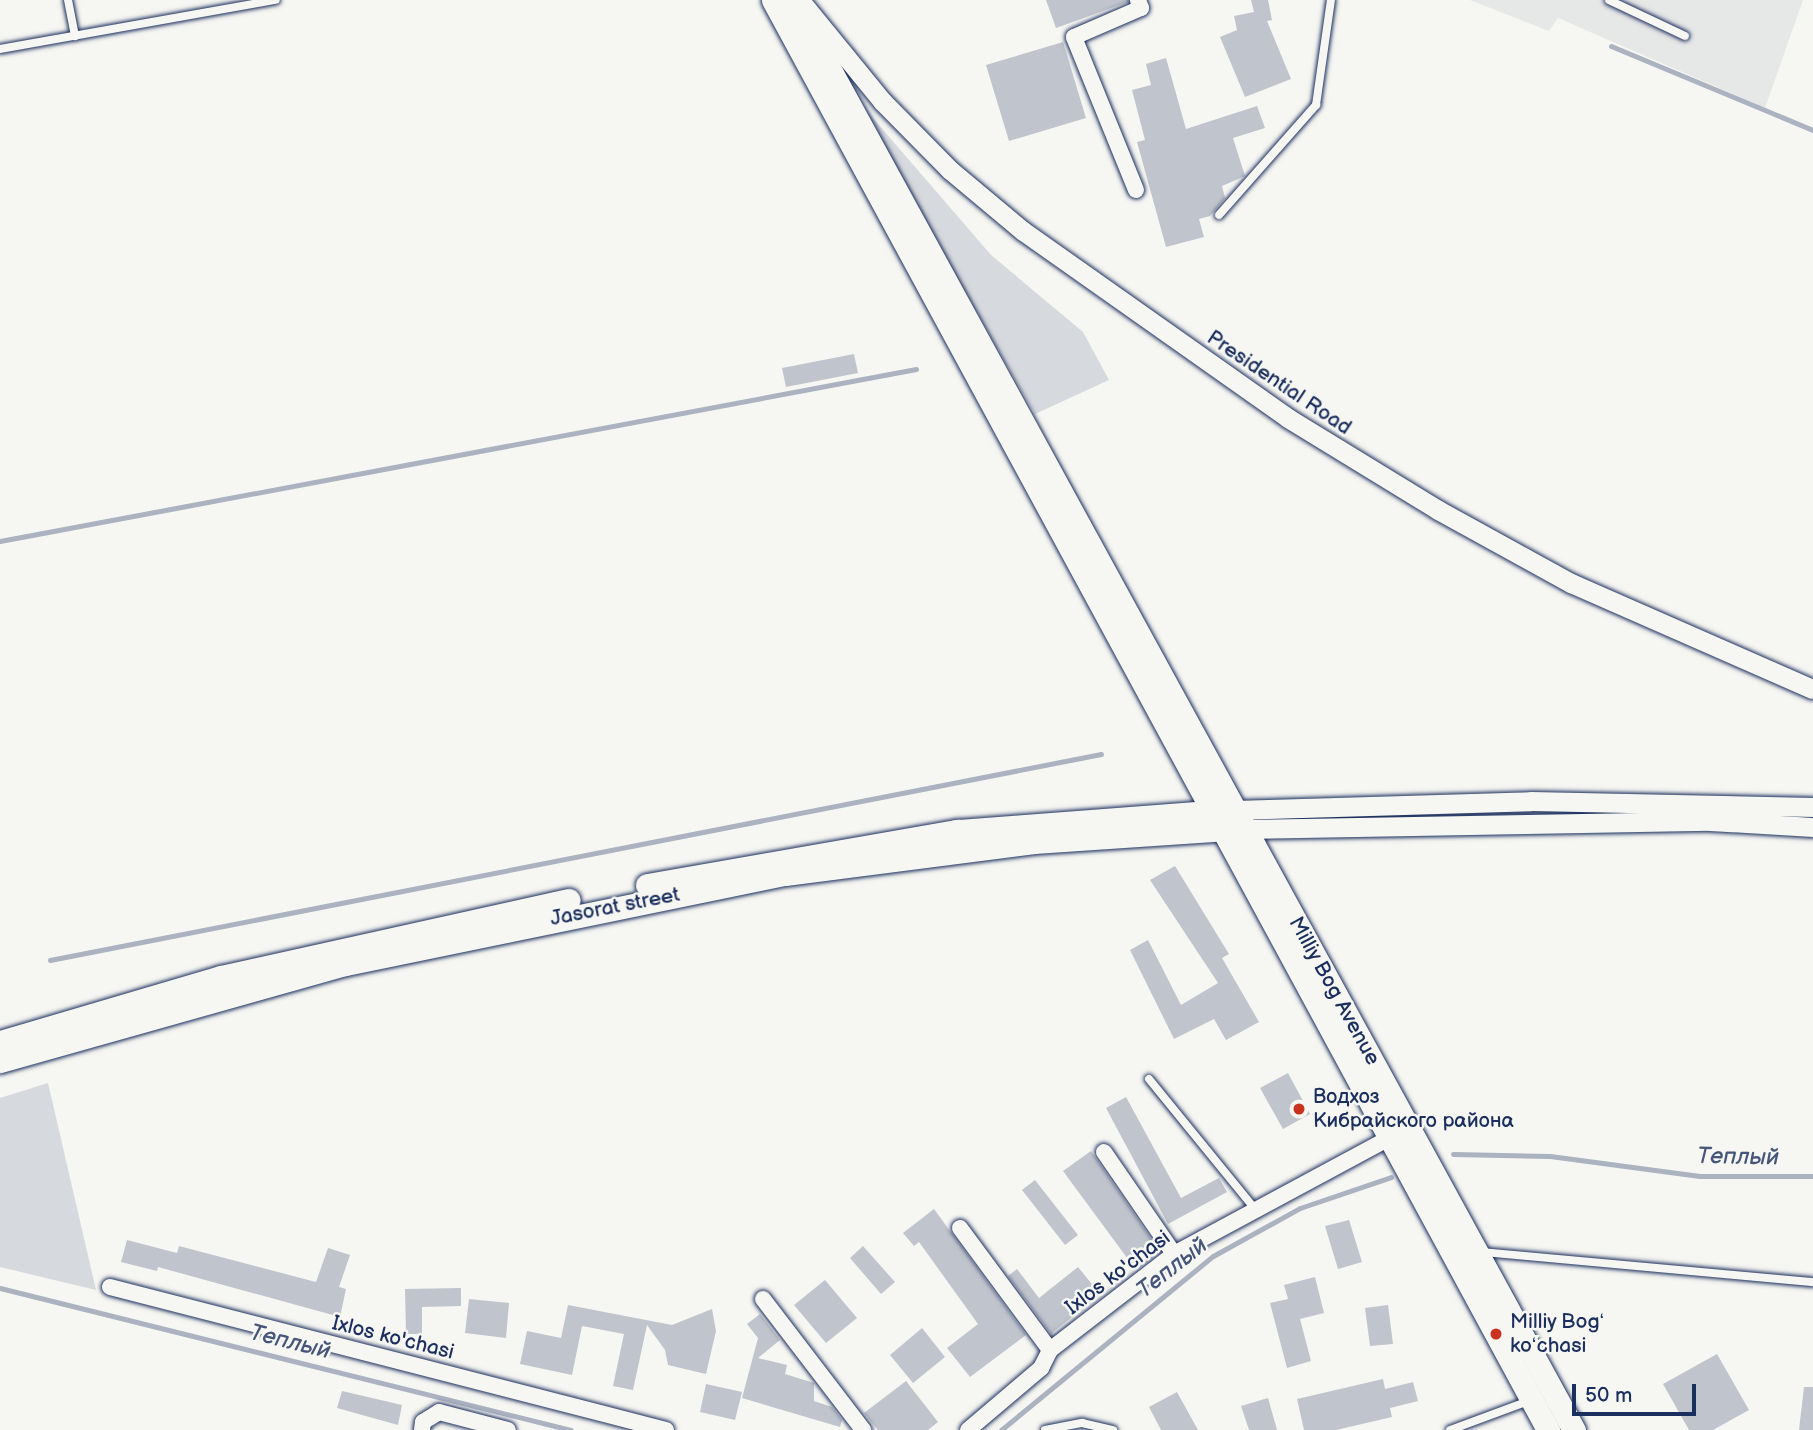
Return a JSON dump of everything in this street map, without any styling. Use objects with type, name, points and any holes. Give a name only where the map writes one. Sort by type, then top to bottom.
[{"type":"main road","points":[[773,0],[1228,820]]},
{"type":"main road","points":[[792,0],[1228,820]]},
{"type":"main road","name":"Jasorat street","points":[[0,1042],[221,977],[460,921],[716,871],[957,831],[1228,820]]},
{"type":"main road","name":"Jasorat street","points":[[0,1060],[346,964],[773,876],[1228,820]]},
{"type":"main road","name":"Milliy Bog Avenue","points":[[1228,820],[1389,1138],[1548,1430]]},
{"type":"main road","name":"Milliy Bog Avenue","points":[[1228,820],[1477,1253],[1574,1430]]},
{"type":"street","name":"Presidential Road","points":[[801,0],[852,66],[950,170],[1023,231],[1265,402],[1438,510],[1560,578],[1813,690]]},
{"type":"street","points":[[1136,190],[1074,37],[1141,8],[1138,0]]},
{"type":"street","points":[[1228,820],[1531,801],[1813,807]]},
{"type":"street","points":[[1228,820],[1682,821],[1813,827]]},
{"type":"street","name":"Ixlos ko'chasi","points":[[968,1430],[1041,1368],[1050,1350],[1174,1254],[1389,1138]]},
{"type":"street","points":[[1104,1153],[1174,1254]]},
{"type":"street","points":[[960,1228],[1050,1350]]},
{"type":"street","name":"Ixlos ko'chasi","points":[[110,1287],[666,1430]]},
{"type":"street","points":[[763,1299],[863,1430]]},
{"type":"street","points":[[422,1430],[423,1422],[439,1412],[509,1430]]},
{"type":"lane","points":[[68,0],[75,36]]},
{"type":"lane","points":[[0,49],[276,0]]},
{"type":"lane","points":[[1219,215],[1316,105],[1331,0]]},
{"type":"lane","points":[[1609,0],[1685,36]]},
{"type":"lane","points":[[1149,1079],[1255,1209]]},
{"type":"lane","points":[[1477,1253],[1499,1250],[1813,1282]]},
{"type":"lane","points":[[1450,1430],[1531,1400]]},
{"type":"lane","points":[[1045,1430],[1082,1423],[1113,1430]]},
{"type":"shaded area","points":[[1470,0],[1803,0],[1765,108],[1558,18],[1549,31]]},
{"type":"shaded area","points":[[853,95],[991,255],[1083,332],[1109,380],[1035,414]]},
{"type":"shaded area","points":[[48,1083],[96,1290],[0,1267],[0,1098]]},
{"type":"building","points":[[1046,0],[1128,0],[1128,2],[1056,28]]},
{"type":"building","points":[[1251,0],[1268,0],[1272,20],[1267,21],[1291,79],[1245,97],[1220,37],[1237,30],[1234,16],[1254,12]]},
{"type":"building","points":[[1063,42],[1086,118],[1009,141],[986,65]]},
{"type":"building","points":[[1166,58],[1186,129],[1257,106],[1265,128],[1233,138],[1245,176],[1222,186],[1225,198],[1210,216],[1199,219],[1204,237],[1166,247],[1137,142],[1145,140],[1132,90],[1151,85],[1146,64]]},
{"type":"building","points":[[854,354],[858,373],[786,387],[782,368]]},
{"type":"building","points":[[1175,866],[1229,954],[1222,958],[1259,1022],[1226,1040],[1214,1019],[1174,1039],[1130,950],[1148,940],[1181,1005],[1218,983],[1150,880]]},
{"type":"building","points":[[1288,1073],[1310,1114],[1283,1129],[1260,1088]]},
{"type":"building","points":[[1126,1097],[1181,1198],[1219,1178],[1227,1192],[1168,1224],[1106,1108]]},
{"type":"building","points":[[1091,1151],[1160,1252],[1136,1270],[1063,1171]]},
{"type":"building","points":[[1035,1180],[1078,1235],[1065,1245],[1022,1190]]},
{"type":"building","points":[[934,1209],[1026,1335],[970,1377],[947,1348],[978,1324],[919,1242],[914,1246],[903,1233]]},
{"type":"building","points":[[1349,1220],[1362,1262],[1338,1269],[1325,1226]]},
{"type":"building","points":[[127,1240],[177,1253],[179,1246],[316,1282],[328,1248],[350,1255],[339,1287],[346,1289],[340,1317],[158,1267],[157,1271],[121,1262]]},
{"type":"building","points":[[863,1246],[895,1282],[881,1294],[850,1258]]},
{"type":"building","points":[[1078,1267],[1100,1294],[1051,1334],[1008,1276],[1017,1269],[1039,1298]]},
{"type":"building","points":[[1315,1277],[1324,1313],[1300,1319],[1311,1361],[1287,1368],[1270,1303],[1288,1299],[1284,1285]]},
{"type":"building","points":[[825,1280],[857,1318],[826,1343],[794,1305]]},
{"type":"building","points":[[461,1288],[461,1306],[422,1307],[422,1334],[406,1334],[405,1289]]},
{"type":"building","points":[[469,1299],[509,1303],[506,1338],[465,1333]]},
{"type":"building","points":[[568,1305],[672,1325],[712,1309],[716,1331],[706,1374],[668,1365],[665,1350],[647,1325],[633,1390],[613,1386],[624,1334],[582,1326],[572,1375],[520,1364],[527,1331],[561,1338]]},
{"type":"building","points":[[1388,1305],[1393,1344],[1370,1346],[1365,1308]]},
{"type":"building","points":[[760,1314],[780,1340],[758,1358],[787,1365],[785,1374],[814,1383],[814,1401],[832,1407],[842,1420],[840,1427],[742,1398],[758,1338],[747,1324]]},
{"type":"building","points":[[922,1328],[945,1357],[913,1383],[890,1355]]},
{"type":"building","points":[[1717,1354],[1749,1410],[1713,1430],[1689,1430],[1663,1384]]},
{"type":"building","points":[[1383,1379],[1385,1389],[1413,1382],[1418,1401],[1390,1408],[1392,1417],[1336,1430],[1304,1430],[1297,1399]]},
{"type":"building","points":[[906,1381],[938,1422],[928,1430],[878,1430],[864,1413]]},
{"type":"building","points":[[706,1384],[742,1392],[735,1420],[700,1412]]},
{"type":"building","points":[[1804,1387],[1813,1387],[1813,1430],[1799,1430]]},
{"type":"building","points":[[342,1391],[402,1405],[398,1425],[337,1408]]},
{"type":"building","points":[[1177,1392],[1198,1430],[1161,1430],[1149,1407]]},
{"type":"building","points":[[1268,1398],[1277,1430],[1249,1430],[1241,1406]]},
{"type":"waterway","points":[[1611,46],[1813,130]]},
{"type":"waterway","points":[[0,541],[916,369]]},
{"type":"waterway","points":[[50,960],[1101,754]]},
{"type":"waterway","name":"Теплый","points":[[1453,1154],[1550,1156],[1700,1176],[1813,1176]]},
{"type":"waterway","name":"Теплый","points":[[1001,1430],[1213,1256],[1300,1208],[1391,1177]]},
{"type":"waterway","name":"Теплый","points":[[0,1288],[571,1430]]},
{"type":"place","name":"Водхоз Кибрайского района","points":[[1299,1109]]},
{"type":"place","name":"Milliy Bogʻ koʻchasi","points":[[1496,1334]]}]
